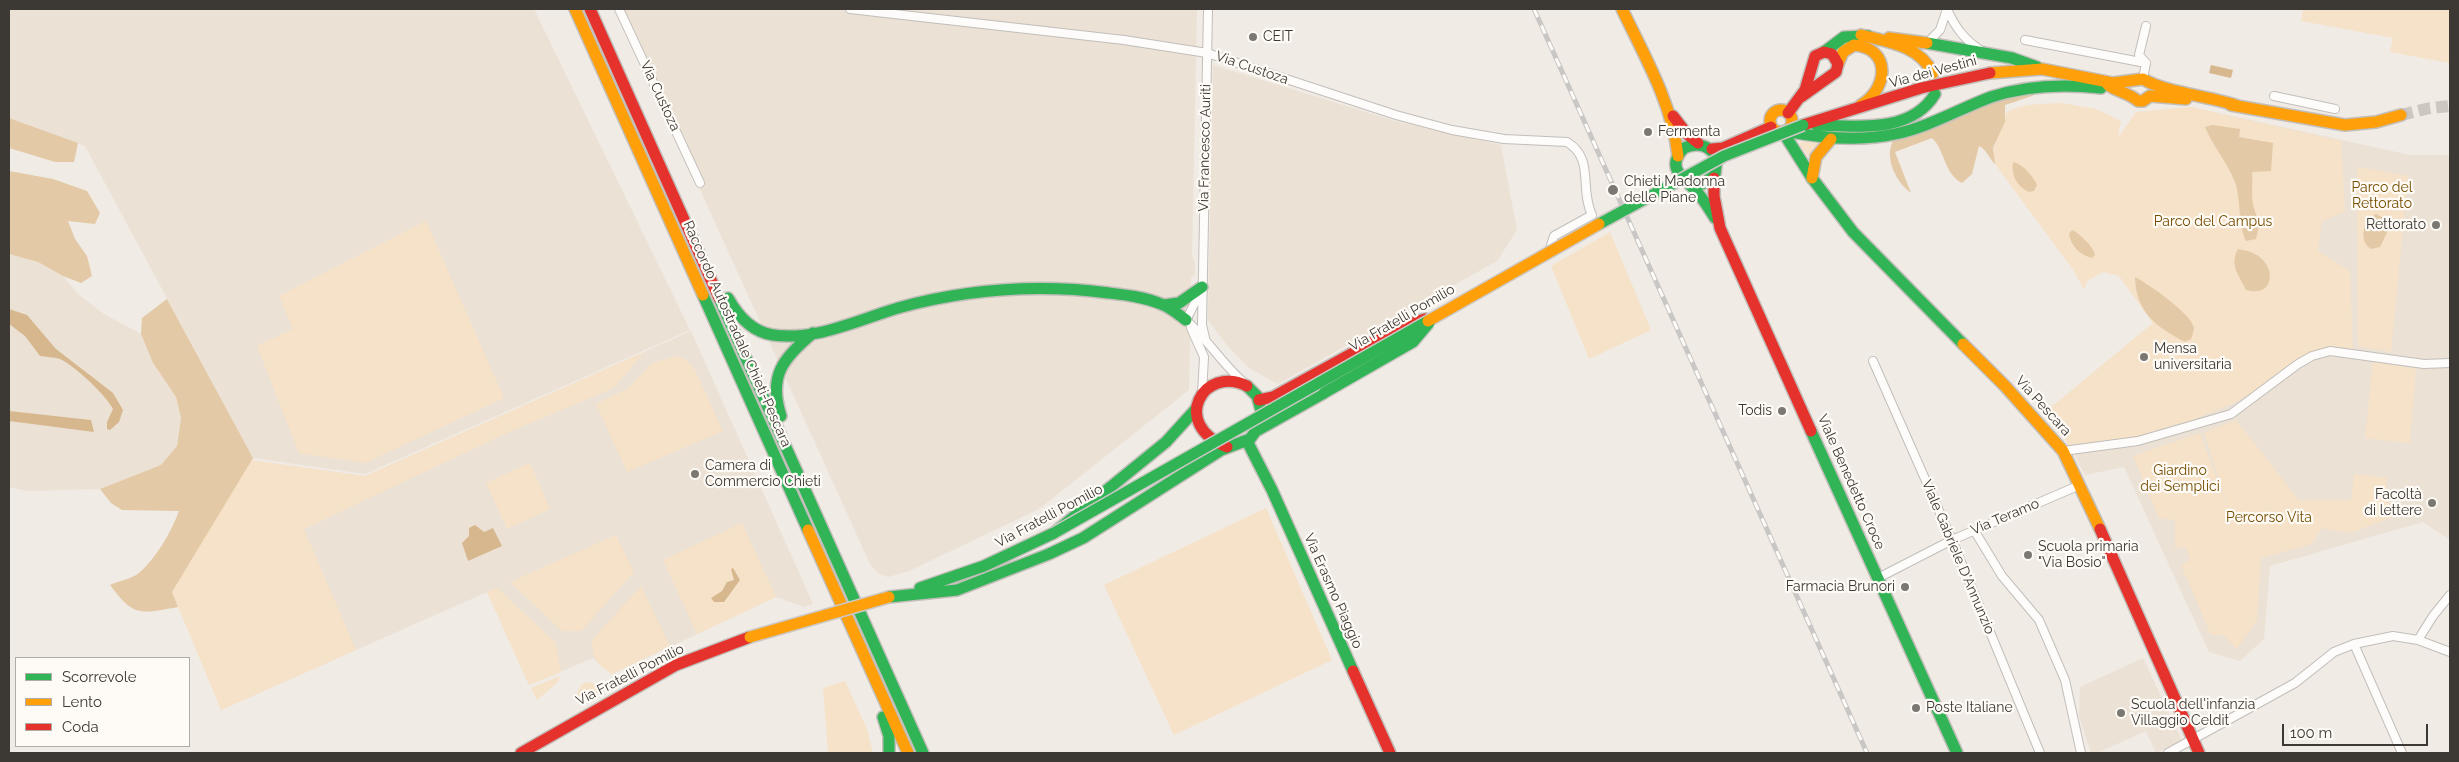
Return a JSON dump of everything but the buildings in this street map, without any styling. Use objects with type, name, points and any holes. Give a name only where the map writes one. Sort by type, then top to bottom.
[{"type":"main road","name":"Raccordo Autostradale Chieti-Pescara","points":[[575,9],[908,753]]},
{"type":"main road","name":"Raccordo Autostradale Chieti-Pescara","points":[[590,9],[923,753]]},
{"type":"main road","points":[[1622,9],[1666,105],[1678,142],[1676,164],[1679,175],[1690,184],[1718,222]]},
{"type":"main road","points":[[1861,35],[1916,51],[1927,60],[1933,73]]},
{"type":"main road","points":[[1788,113],[1801,97],[1809,82],[1815,56],[1824,52],[1843,36],[1861,35],[1983,52],[2012,58],[2044,69]]},
{"type":"main road","points":[[1801,97],[1825,78],[1836,72],[1838,64],[1848,48],[1860,44],[1872,50],[1879,62],[1882,76],[1879,89],[1855,109]]},
{"type":"main road","points":[[1824,52],[1834,57],[1838,64]]},
{"type":"main road","points":[[1812,65],[1814,73],[1825,78]]},
{"type":"main road","name":"Via dei Vestini","points":[[1803,125],[1956,79],[1994,72],[2044,69],[2103,81],[2215,98],[2238,106],[2345,125],[2376,122],[2400,116]]},
{"type":"main road","name":"Via dei Vestini","points":[[2103,81],[2115,90],[2130,94],[2135,100],[2140,101],[2144,86]]},
{"type":"main road","points":[[1784,132],[1792,123],[1788,113],[1782,110],[1775,112],[1769,120],[1771,127],[1776,132],[1831,139],[1909,131],[1993,96],[2039,86],[2069,85],[2115,90]]},
{"type":"main road","points":[[2130,94],[2130,87],[2144,86]]},
{"type":"main road","points":[[1803,125],[1894,123],[1920,113],[1932,101],[1935,94]]},
{"type":"main road","points":[[1666,105],[1687,134],[1698,143],[1717,151],[1771,127]]},
{"type":"main road","name":"Via Fratelli Pomilio","points":[[521,753],[676,665],[750,637],[889,597],[977,569],[1054,533],[1689,173],[1724,156],[1803,125]]},
{"type":"main road","name":"Via Pescara","points":[[1784,132],[1812,178],[1853,232],[2006,386],[2062,451],[2080,484],[2199,753]]},
{"type":"main road","points":[[1812,178],[1816,157],[1831,139]]},
{"type":"main road","points":[[1678,156],[1686,147],[1698,143]]},
{"type":"main road","points":[[1717,151],[1718,168],[1714,178],[1714,196],[1718,222]]},
{"type":"main road","points":[[1690,184],[1703,185],[1714,178]]},
{"type":"main road","name":"Viale Benedetto Croce","points":[[1718,222],[1957,753]]},
{"type":"main road","points":[[708,274],[722,284],[736,312],[752,327],[774,335],[813,333],[935,298],[1006,288],[1092,290],[1164,305],[1186,320]]},
{"type":"main road","points":[[1164,305],[1187,299],[1202,287]]},
{"type":"main road","points":[[1259,400],[1273,397],[1306,380],[1400,327],[1436,316]]},
{"type":"main road","points":[[1259,426],[1324,393],[1413,342],[1436,316]]},
{"type":"main road","points":[[786,448],[786,427],[776,404],[777,375],[788,355],[813,333]]},
{"type":"main road","points":[[889,597],[956,590],[1076,542],[1158,488],[1227,447],[1247,441],[1259,426],[1262,415],[1259,400],[1249,388],[1239,382],[1218,383],[1208,388],[1201,396],[1196,409],[1166,442],[1134,466],[1054,533]]},
{"type":"main road","points":[[1196,409],[1200,430],[1207,439],[1227,447]]},
{"type":"main road","name":"Via Erasmo Piaggio","points":[[1247,441],[1262,468],[1390,753]]},
{"type":"main road","points":[[876,682],[878,705],[889,736],[889,753]]},
{"type":"main road","name":"Via Fratelli Pomilio","points":[[512,753],[536,743]]},
{"type":"street","name":"Via Custoza","points":[[619,9],[700,183]]},
{"type":"street","name":"Via Custoza","points":[[850,9],[1124,40],[1207,53],[1396,115],[1452,130],[1504,139],[1567,142],[1574,146],[1585,166],[1585,196],[1592,215]]},
{"type":"street","name":"Via Francesco Auriti","points":[[1206,338],[1202,325],[1202,287],[1208,9]]},
{"type":"street","points":[[1927,43],[1940,30],[1947,9]]},
{"type":"street","points":[[1947,9],[1955,26],[1965,39],[1983,52]]},
{"type":"street","points":[[2144,86],[2146,63],[2139,55],[2146,26]]},
{"type":"street","points":[[2025,40],[2146,63]]},
{"type":"street","points":[[2274,96],[2335,109]]},
{"type":"street","points":[[2302,118],[2305,103]]},
{"type":"street","name":"Via Fratelli Pomilio","points":[[1259,426],[1547,261],[1554,236],[1592,215]]},
{"type":"street","name":"Via Francesco Auriti","points":[[1186,320],[1202,287]]},
{"type":"street","points":[[1186,320],[1206,338],[1227,368],[1249,388]]},
{"type":"street","points":[[1186,320],[1198,341],[1204,357],[1204,380],[1201,396]]},
{"type":"street","points":[[2062,451],[2138,441],[2231,414],[2298,364],[2312,356],[2330,351],[2424,364],[2450,362]]},
{"type":"street","name":"Viale Gabriele D'Annunzio","points":[[1873,361],[1952,540],[2040,753]]},
{"type":"street","name":"Via Teramo","points":[[1878,578],[1952,540],[2080,484]]},
{"type":"street","points":[[1974,530],[2002,576],[2040,620],[2065,680],[2080,750],[2073,753]]},
{"type":"street","points":[[2418,640],[2432,616],[2450,595]]},
{"type":"street","points":[[2168,753],[2295,683],[2334,652],[2354,644],[2394,636],[2418,640],[2450,652]]},
{"type":"street","points":[[2354,644],[2402,753]]},
{"type":"shaded area","points":[[9,9],[534,9],[690,330],[365,474],[253,458],[85,146],[9,118]]},
{"type":"shaded area","points":[[618,9],[1197,9],[1192,256],[1195,263],[1195,275],[1191,278],[1189,390],[1039,509],[909,571],[888,577],[879,574],[870,564]]},
{"type":"shaded area","points":[[1213,65],[1395,121],[1501,145],[1517,230],[1497,261],[1278,384],[1249,368],[1226,344],[1208,320]]},
{"type":"shaded area","points":[[2211,65],[2233,70],[2231,78],[2209,73]]},
{"type":"shaded area","points":[[2036,93],[2005,105],[2005,122],[1993,148],[1995,164],[1984,149],[1979,146],[1972,174],[1962,183],[1956,179],[1948,168],[1940,149],[1932,138],[1895,152],[1911,193],[1896,176],[1890,153],[1894,139],[1985,101]]},
{"type":"shaded area","points":[[2191,107],[2410,155],[2450,155],[2450,540],[2423,522],[2270,566],[2264,639],[2240,661],[2209,652],[2124,467],[2085,475],[2049,409],[2153,323],[2102,252],[2136,112]]},
{"type":"shaded area","points":[[9,118],[78,143],[74,162],[55,162],[9,148]]},
{"type":"shaded area","points":[[2212,125],[2240,129],[2239,137],[2273,143],[2271,171],[2252,172],[2252,200],[2259,224],[2256,239],[2246,241],[2243,235],[2236,185],[2205,127]]},
{"type":"shaded area","points":[[2013,162],[2024,168],[2033,178],[2037,185],[2034,191],[2029,192],[2018,184],[2013,171]]},
{"type":"shaded area","points":[[9,171],[53,179],[87,191],[100,213],[95,224],[68,221],[75,239],[87,256],[92,276],[81,283],[63,276],[38,262],[9,254]]},
{"type":"shaded area","points":[[2376,214],[2384,218],[2387,233],[2380,247],[2371,249],[2364,241],[2363,236],[2365,226]]},
{"type":"shaded area","points":[[2072,230],[2092,248],[2095,255],[2092,258],[2084,255],[2074,246],[2069,234]]},
{"type":"shaded area","points":[[2238,249],[2257,255],[2268,267],[2270,280],[2262,290],[2246,290],[2238,275],[2234,260]]},
{"type":"shaded area","points":[[9,254],[38,262],[63,276],[78,294],[104,314],[141,334],[153,363],[176,397],[181,418],[177,446],[161,465],[100,489],[28,491],[9,487]]},
{"type":"shaded area","points":[[2135,277],[2158,292],[2186,315],[2194,328],[2191,339],[2185,342],[2156,324],[2149,317],[2139,300]]},
{"type":"shaded area","points":[[167,299],[253,458],[172,592],[178,607],[146,612],[138,611],[125,603],[110,585],[133,577],[145,567],[162,545],[179,511],[122,510],[111,503],[100,489],[161,465],[177,446],[181,418],[176,397],[153,363],[141,334],[142,318]]},
{"type":"shaded area","points":[[9,309],[27,315],[56,349],[113,393],[123,410],[119,422],[110,430],[107,429],[107,422],[113,409],[97,388],[60,359],[40,356],[25,336],[9,324]]},
{"type":"shaded area","points":[[691,331],[813,604],[804,607],[776,597],[612,674],[593,658],[529,685],[487,592],[221,710],[250,460],[365,476]]},
{"type":"shaded area","points":[[9,411],[91,420],[94,432],[9,421]]},
{"type":"shaded area","points":[[475,525],[484,532],[493,528],[502,546],[468,561],[462,543],[469,536],[469,528]]},
{"type":"shaded area","points":[[733,568],[740,580],[724,602],[714,602],[711,598],[722,591],[727,582],[734,580],[731,569]]},
{"type":"shaded area","name":"Scuola dell'infanzia Villaggio Celdit","points":[[2143,658],[2182,741],[2156,753],[2146,731],[2097,753],[2091,753],[2079,716],[2080,687]]},
{"type":"green space","points":[[2303,9],[2450,9],[2450,63],[2390,52],[2393,38],[2301,21]]},
{"type":"green space","name":"Parco del Campus","points":[[2062,103],[2096,109],[2121,121],[2118,138],[2136,112],[2191,107],[2341,141],[2345,212],[2322,221],[2318,251],[2350,271],[2353,353],[2330,351],[2299,364],[2238,401],[2154,436],[2069,446],[2049,409],[2153,323],[2119,276],[2103,272],[2087,281],[2084,290],[2074,271],[1995,164],[1995,144],[2006,113],[2018,107]]},
{"type":"green space","points":[[1823,141],[1810,159],[1799,144],[1801,142]]},
{"type":"green space","name":"Parco del Rettorato","points":[[2357,167],[2408,176],[2391,352],[2358,346]]},
{"type":"green space","points":[[426,221],[504,398],[365,463],[299,453],[257,346],[293,329],[279,296]]},
{"type":"green space","points":[[1610,232],[1651,330],[1589,359],[1551,266]]},
{"type":"green space","points":[[644,352],[614,388],[511,431],[304,529],[356,650],[221,710],[172,592],[250,460],[365,476]]},
{"type":"green space","points":[[677,356],[685,359],[694,368],[723,431],[627,472],[596,404],[627,389],[652,363]]},
{"type":"green space","points":[[2373,361],[2416,369],[2410,443],[2365,438]]},
{"type":"green space","points":[[2236,420],[2299,500],[2351,500],[2354,474],[2387,478],[2386,500],[2401,514],[2350,533],[2322,528],[2312,544],[2261,558],[2257,620],[2237,649],[2224,635],[2211,635],[2181,565],[2190,560],[2186,547],[2175,548],[2175,520],[2159,518],[2133,456],[2200,433],[2231,516],[2204,433]]},
{"type":"green space","points":[[530,463],[550,509],[507,529],[486,483]]},
{"type":"green space","points":[[1266,508],[1332,660],[1174,735],[1104,585]]},
{"type":"green space","points":[[742,523],[776,597],[697,634],[663,560]]},
{"type":"green space","points":[[616,535],[634,572],[581,631],[562,631],[510,582]]},
{"type":"green space","points":[[641,586],[670,646],[612,674],[598,664],[594,657],[592,640]]},
{"type":"green space","points":[[497,588],[555,642],[561,672],[529,685],[487,592]]},
{"type":"green space","points":[[560,676],[558,682],[537,700],[531,688]]},
{"type":"green space","points":[[845,681],[867,729],[873,753],[828,753],[823,688]]},
{"type":"green space","points":[[586,682],[596,684],[602,691],[580,704],[578,692]]},
{"type":"tunnel","points":[[2401,115],[2430,108],[2450,106]]},
{"type":"railway","points":[[1534,9],[1867,753]]},
{"type":"traffic: fast","points":[[1824,52],[1844,37],[1868,36]]},
{"type":"traffic: fast","points":[[1927,43],[2012,58],[2037,67]]},
{"type":"traffic: fast","points":[[1785,131],[1812,136],[1868,138],[1908,131],[1991,97],[2018,90],[2046,86],[2101,88]]},
{"type":"traffic: fast","points":[[1816,125],[1865,126],[1897,122],[1912,116],[1925,107],[1935,94]]},
{"type":"traffic: fast","points":[[1599,224],[1724,156],[1803,125]]},
{"type":"traffic: fast","points":[[1783,132],[1812,178],[1853,232],[1963,344]]},
{"type":"traffic: fast","points":[[1689,184],[1702,184],[1715,175],[1717,157],[1706,147],[1694,145],[1684,148],[1678,155],[1676,167],[1678,173],[1682,177],[1687,182],[1692,187],[1700,195],[1715,218]]},
{"type":"traffic: fast","points":[[1164,305],[1179,303],[1202,287]]},
{"type":"traffic: fast","points":[[728,298],[736,311],[752,327],[773,335],[789,336],[821,332],[898,308],[950,296],[1003,290],[1082,290],[1135,297],[1164,305],[1186,320]]},
{"type":"traffic: fast","points":[[703,295],[808,530]]},
{"type":"traffic: fast","points":[[719,298],[923,753]]},
{"type":"traffic: fast","points":[[1054,533],[1428,321]]},
{"type":"traffic: fast","points":[[1324,393],[1413,342],[1429,323]]},
{"type":"traffic: fast","points":[[781,416],[776,390],[781,369],[786,360],[813,333]]},
{"type":"traffic: fast","points":[[889,597],[957,590],[1049,554],[1083,538],[1221,450],[1250,439],[1260,425],[1262,414],[1257,396],[1247,386]]},
{"type":"traffic: fast","points":[[1258,430],[1324,393]]},
{"type":"traffic: fast","points":[[920,588],[984,566],[1054,533],[1166,442],[1196,409]]},
{"type":"traffic: fast","points":[[1811,431],[1957,753]]},
{"type":"traffic: fast","points":[[1247,441],[1272,490],[1353,671]]},
{"type":"traffic: fast","points":[[883,717],[889,736],[889,753]]},
{"type":"traffic: slow","points":[[575,9],[703,295]]},
{"type":"traffic: slow","points":[[1622,9],[1664,99],[1675,136],[1678,156]]},
{"type":"traffic: slow","points":[[1861,35],[1902,46],[1919,56],[1933,73]]},
{"type":"traffic: slow","points":[[1889,38],[1927,43]]},
{"type":"traffic: slow","points":[[1838,64],[1843,52],[1854,45],[1875,53],[1880,61],[1882,70],[1877,89],[1861,105]]},
{"type":"traffic: slow","points":[[1990,73],[2042,69],[2113,83],[2143,79],[2164,88],[2238,106]]},
{"type":"traffic: slow","points":[[2108,85],[2138,101],[2143,101],[2150,96],[2186,99]]},
{"type":"traffic: slow","points":[[2231,105],[2345,125],[2376,122],[2401,115]]},
{"type":"traffic: slow","points":[[1781,110],[1789,113],[1792,121],[1789,129],[1781,132],[1773,129],[1770,121],[1773,113],[1781,110]]},
{"type":"traffic: slow","points":[[1812,178],[1816,157],[1831,139]]},
{"type":"traffic: slow","points":[[1428,321],[1599,224]]},
{"type":"traffic: slow","points":[[1963,344],[2005,386],[2063,451],[2100,529]]},
{"type":"traffic: slow","points":[[808,530],[908,753]]},
{"type":"traffic: slow","points":[[750,637],[889,597]]},
{"type":"traffic: jam","points":[[590,9],[719,298]]},
{"type":"traffic: jam","points":[[1788,113],[1805,90],[1815,56],[1824,52],[1832,54],[1838,64],[1836,72],[1801,97]]},
{"type":"traffic: jam","points":[[1803,125],[1921,88],[1990,73]]},
{"type":"traffic: jam","points":[[1673,116],[1687,134],[1698,143]]},
{"type":"traffic: jam","points":[[1712,149],[1723,148],[1771,127]]},
{"type":"traffic: jam","points":[[1714,178],[1714,196],[1720,228],[1811,431]]},
{"type":"traffic: jam","points":[[1259,400],[1273,397],[1400,327],[1425,319]]},
{"type":"traffic: jam","points":[[1227,447],[1209,437],[1200,425],[1197,412],[1199,400],[1206,390],[1218,383],[1231,381],[1247,386]]},
{"type":"traffic: jam","points":[[2100,529],[2199,753]]},
{"type":"traffic: jam","points":[[521,753],[676,665],[750,637]]},
{"type":"traffic: jam","points":[[1353,671],[1390,753]]},
{"type":"place","name":"CEIT","points":[[1253,37]]},
{"type":"place","name":"Fermenta","points":[[1648,132]]},
{"type":"place","name":"Chieti Madonna delle Piane","points":[[1613,190]]},
{"type":"place","name":"Rettorato","points":[[2436,225]]},
{"type":"place","name":"Mensa universitaria","points":[[2144,357]]},
{"type":"place","name":"Todis","points":[[1782,411]]},
{"type":"place","name":"Camera di Commercio Chieti","points":[[695,474]]},
{"type":"place","name":"Facoltà di lettere","points":[[2432,503]]},
{"type":"place","name":"Scuola primaria \"Via Bosio\"","points":[[2028,555]]},
{"type":"place","name":"Farmacia Brunori","points":[[1905,587]]},
{"type":"place","name":"Poste Italiane","points":[[1916,708]]},
{"type":"place","name":"Scuola dell'infanzia Villaggio Celdit","points":[[2121,713]]},
{"type":"park label","name":"Giardino dei Semplici","points":[[2180,480]]},
{"type":"park label","name":"Percorso Vita","points":[[2269,518]]}]
